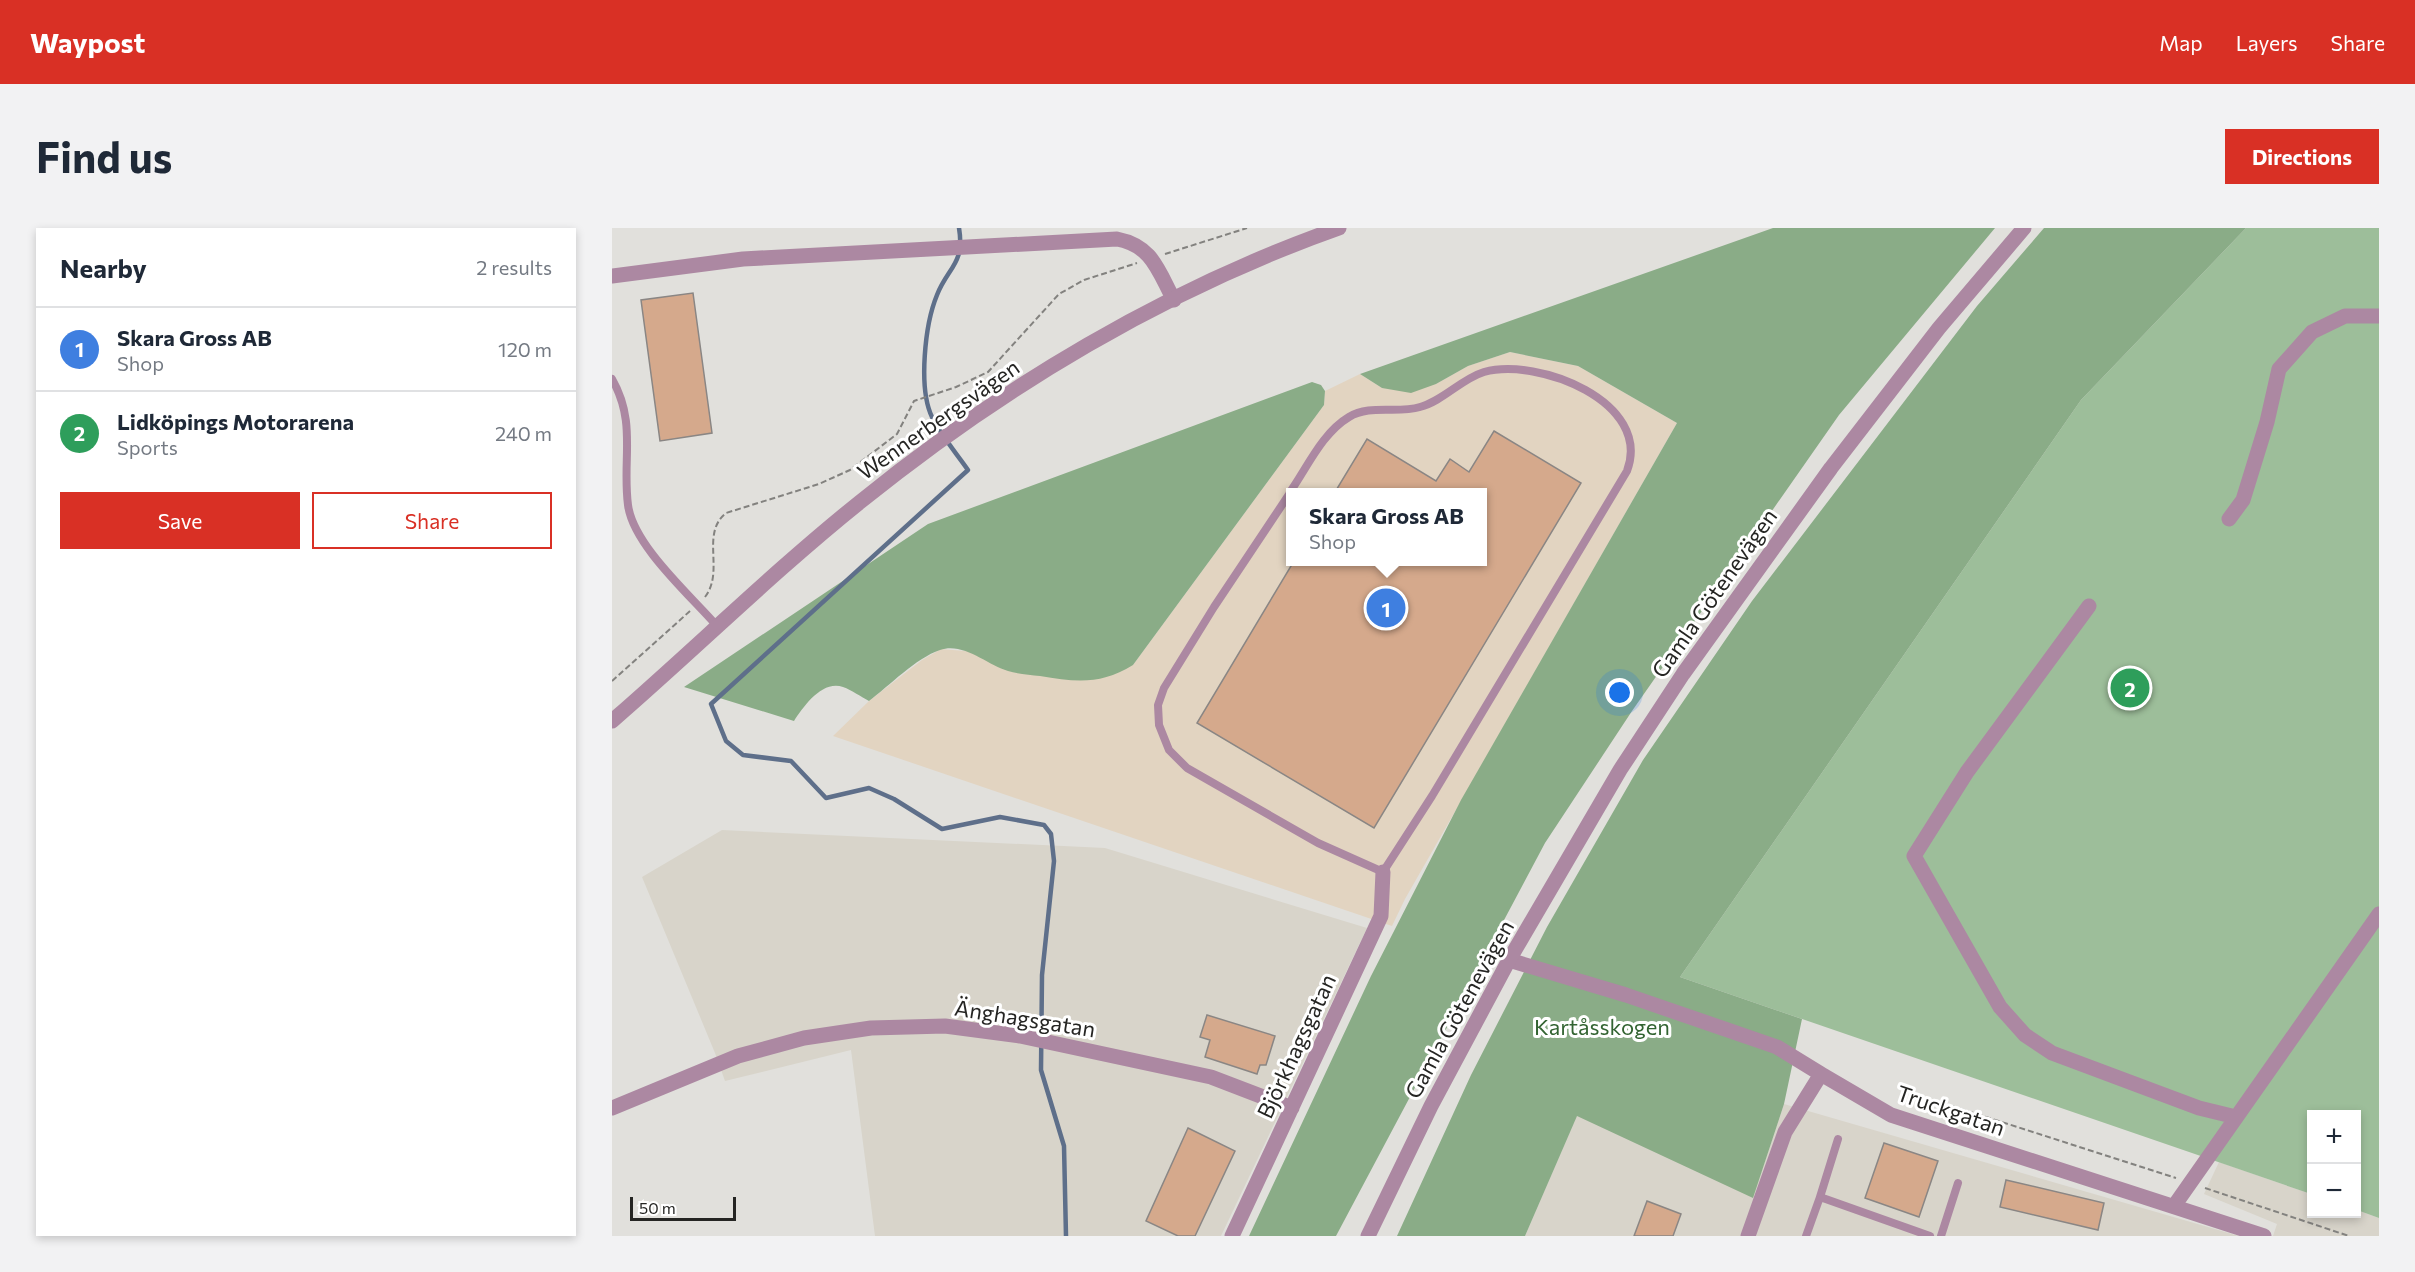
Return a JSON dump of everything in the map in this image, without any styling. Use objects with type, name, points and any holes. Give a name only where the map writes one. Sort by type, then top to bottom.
[{"type":"street","name":"Wennerbergsvägen","points":[[612,722],[813,540],[930,448],[1049,369],[1104,336],[1281,250],[1338,228]]},
{"type":"street","name":"Gamla Götenevägen","points":[[1368,1236],[1431,1106],[1509,960],[1620,770],[1774,544],[1939,328],[2024,228]]},
{"type":"street","points":[[612,276],[743,259],[1117,239],[1134,242],[1152,259],[1174,300]]},
{"type":"street","points":[[2229,519],[2243,500],[2267,422],[2279,369],[2312,332],[2345,316],[2379,316]]},
{"type":"street","points":[[2089,606],[1967,772],[1914,855],[2000,1007],[2025,1035],[2061,1056],[2199,1108],[2236,1117]]},
{"type":"street","name":"Björkhagsgatan","points":[[1232,1236],[1381,916],[1383,872]]},
{"type":"street","points":[[2174,1206],[2379,914]]},
{"type":"street","name":"Truckgatan","points":[[1509,960],[1626,995],[1778,1047],[1891,1115],[2264,1236]]},
{"type":"street","name":"Änghagsgatan","points":[[612,1108],[738,1056],[804,1038],[871,1028],[945,1026],[1020,1035],[1211,1077],[1292,1108]]},
{"type":"street","points":[[1748,1236],[1785,1132],[1821,1074]]},
{"type":"lane","points":[[1286,499],[1214,607],[1164,688],[1158,705],[1159,725],[1169,750],[1187,768],[1318,843],[1383,872],[1432,796],[1621,481],[1632,458],[1631,445],[1618,419],[1596,394],[1551,375],[1507,369],[1484,372],[1423,407],[1403,411],[1378,409],[1350,416],[1331,432],[1293,488]]},
{"type":"lane","points":[[612,379],[625,410],[628,435],[628,507],[646,548],[717,626]]},
{"type":"lane","points":[[1806,1236],[1838,1139]]},
{"type":"lane","points":[[1941,1236],[1958,1183]]},
{"type":"lane","points":[[1820,1197],[1930,1236]]},
{"type":"path","points":[[612,681],[707,594],[713,583],[713,531],[720,518],[726,513],[819,484],[850,470],[897,434],[914,401],[974,380],[988,372],[1059,294],[1084,280],[1247,228]]},
{"type":"path","points":[[1903,1119],[1919,1104],[1928,1102],[1955,1107],[2349,1236]]},
{"type":"shaded area","points":[[1510,352],[1578,366],[1677,423],[1405,899],[1392,926],[833,736],[869,701],[922,660],[941,649],[1133,665],[1324,405],[1325,391],[1360,374],[1382,388],[1436,384],[1468,366]]},
{"type":"shaded area","points":[[722,830],[1105,848],[1367,928],[1221,1236],[875,1236],[851,1050],[725,1081],[642,877]]},
{"type":"shaded area","points":[[1784,1104],[2239,1236],[1525,1236],[1577,1115],[1753,1197]]},
{"type":"shaded area","points":[[2219,1162],[2307,1193],[2307,1218],[2361,1218],[2361,1211],[2379,1218],[2379,1236],[2273,1236],[2277,1224],[2204,1194]]},
{"type":"green space","points":[[1773,228],[1995,228],[1839,415],[1632,711],[1545,843],[1336,1236],[1249,1236],[1371,976],[1461,800],[1677,423],[1578,366],[1510,352],[1468,366],[1436,384],[1411,393],[1382,388],[1360,374]]},
{"type":"green space","name":"Kartåsskogen","points":[[2044,228],[2246,228],[2081,400],[1680,977],[1802,1019],[1784,1104],[1753,1198],[1577,1116],[1525,1236],[1397,1236],[1471,1075],[1547,927],[1643,760],[1752,601],[1977,306]]},
{"type":"green space","points":[[2246,228],[2379,228],[2379,1218],[2361,1211],[2361,1110],[2307,1110],[2307,1193],[1680,977],[2081,400]]},
{"type":"green space","points":[[1312,382],[1321,385],[1325,391],[1324,405],[1133,665],[1121,671],[1099,679],[1065,680],[1012,672],[975,655],[949,648],[922,659],[869,701],[843,687],[828,687],[814,696],[794,721],[684,687],[928,524]]},
{"type":"building","points":[[693,293],[712,433],[660,441],[641,300]]},
{"type":"building","points":[[1494,431],[1581,483],[1374,828],[1197,723],[1291,566],[1487,566],[1487,488],[1337,488],[1367,439],[1436,481],[1450,459],[1469,472]]},
{"type":"building","points":[[1207,1015],[1275,1036],[1266,1065],[1260,1065],[1257,1074],[1205,1057],[1210,1040],[1200,1037]]},
{"type":"building","points":[[1188,1128],[1235,1151],[1195,1236],[1178,1236],[1146,1221]]},
{"type":"building","points":[[1884,1143],[1938,1161],[1919,1217],[1865,1198]]},
{"type":"building","points":[[2006,1180],[2104,1203],[2098,1230],[2000,1207]]},
{"type":"building","points":[[1647,1201],[1681,1214],[1673,1236],[1634,1236]]},
{"type":"waterway","points":[[959,228],[958,258],[941,286],[929,322],[924,373],[925,390],[932,417],[968,470],[711,704],[726,741],[743,755],[791,761],[826,798],[869,788],[894,799],[942,829],[1000,817],[1044,825],[1051,834],[1054,861],[1042,975],[1041,1070],[1064,1146],[1066,1236]]},
{"type":"place","name":"Skara Gross AB","points":[[1386,608]]},
{"type":"place","name":"Lidköpings Motorarena","points":[[2130,688]]}]
